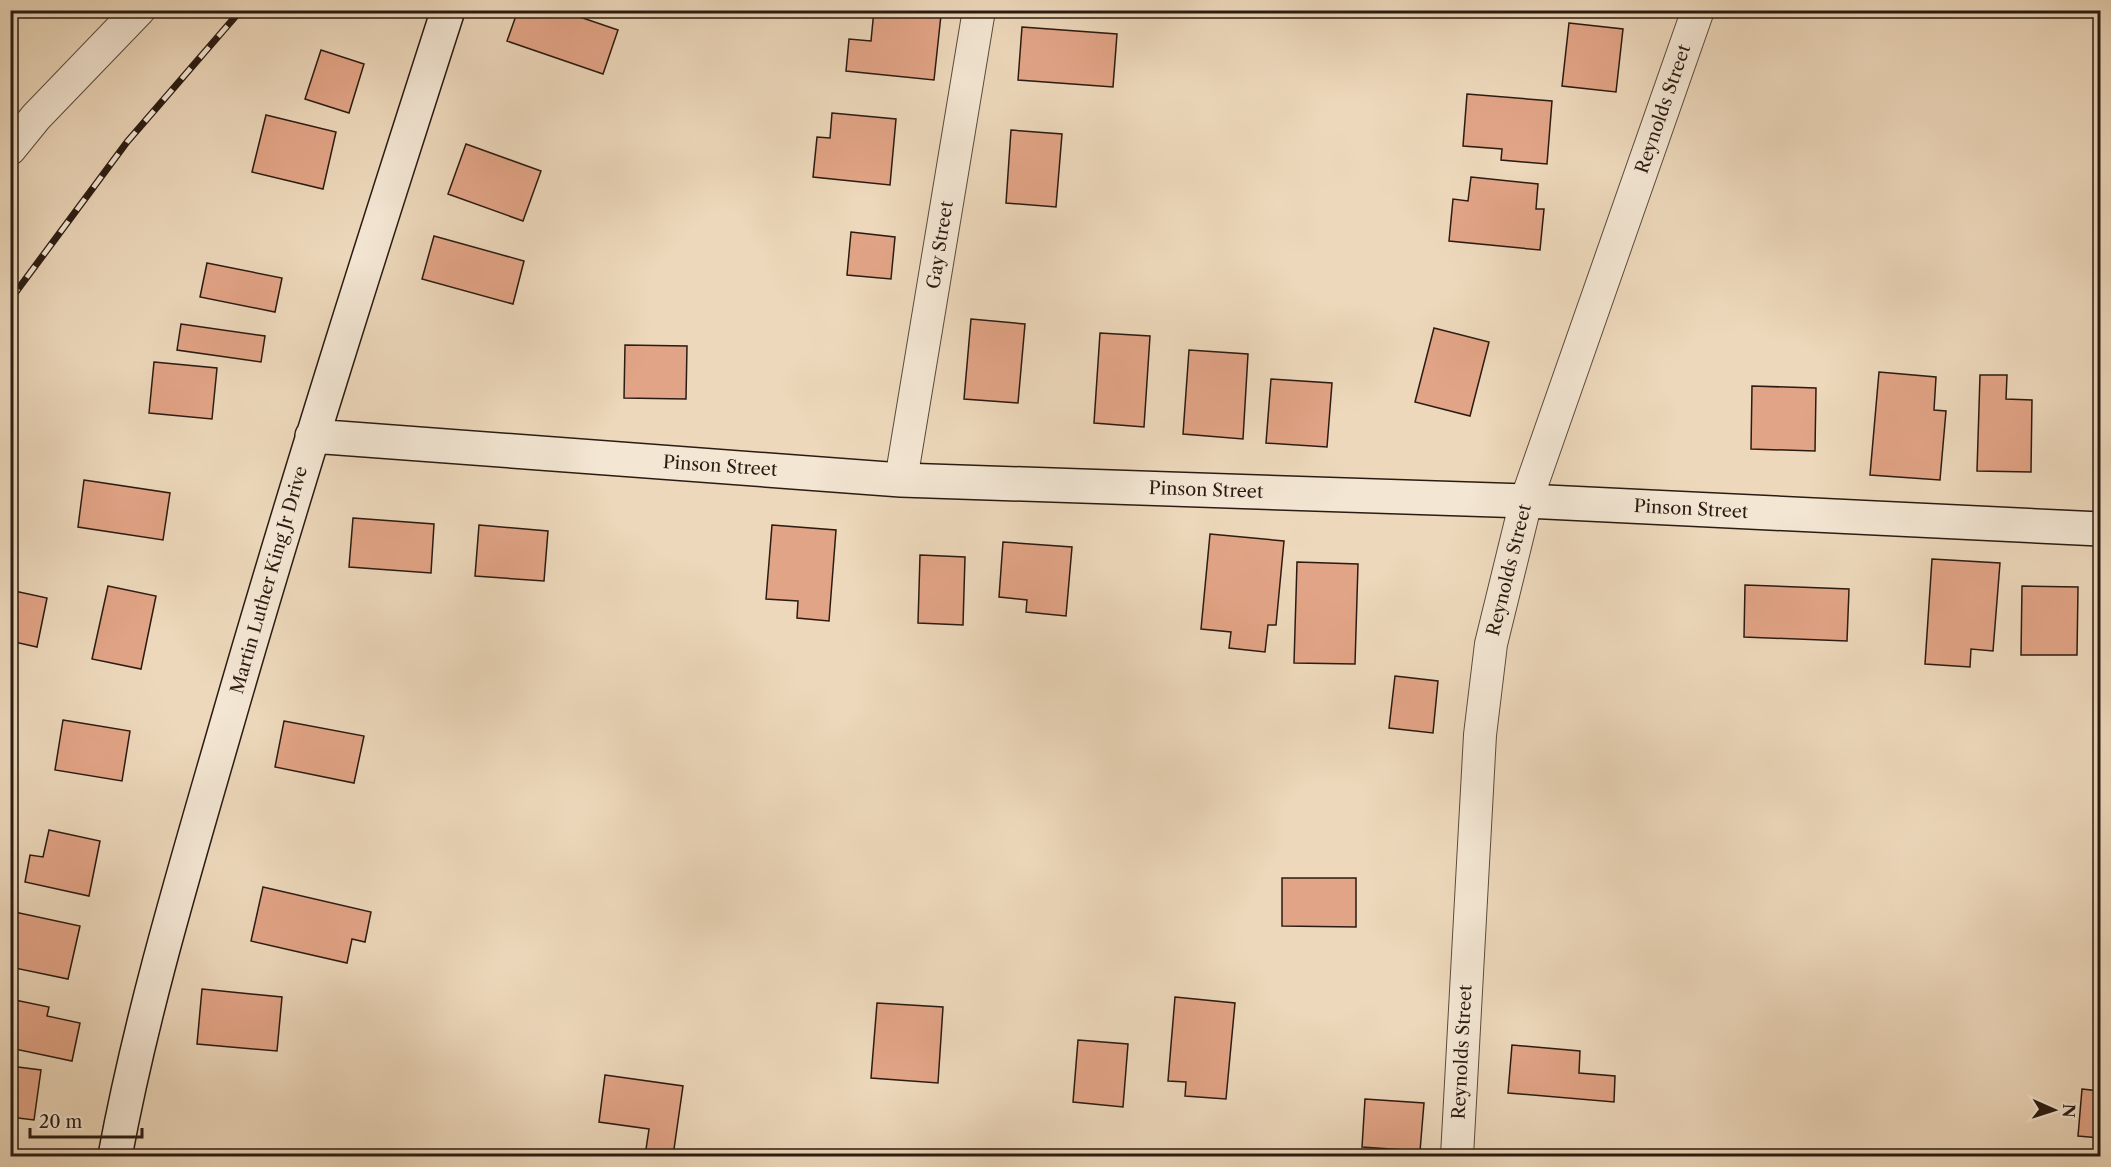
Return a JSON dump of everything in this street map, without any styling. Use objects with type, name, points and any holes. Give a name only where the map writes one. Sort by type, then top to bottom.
[{"type":"street","points":[[10,149],[36,117],[139,10]]},
{"type":"street","name":"Martin Luther King Jr Drive","points":[[115,1156],[159,958],[312,436],[448,10]]},
{"type":"street","name":"Gay Street","points":[[901,480],[979,10]]},
{"type":"street","name":"Reynolds Street","points":[[1457,1156],[1482,724],[1491,644],[1526,501],[1698,10]]},
{"type":"street","name":"Pinson Street","points":[[312,436],[901,480],[1526,501],[2100,529]]},
{"type":"building","points":[[518,10],[572,10],[571,14],[618,30],[603,74],[507,41]]},
{"type":"building","points":[[874,10],[941,15],[934,80],[846,71],[849,39],[871,41]]},
{"type":"building","points":[[1068,10],[1117,10],[1117,15]]},
{"type":"building","points":[[1569,23],[1623,29],[1616,92],[1562,86]]},
{"type":"building","points":[[1022,27],[1117,34],[1113,87],[1018,80]]},
{"type":"building","points":[[321,50],[364,64],[349,113],[305,99]]},
{"type":"building","points":[[1467,94],[1552,101],[1547,164],[1501,160],[1502,149],[1463,146]]},
{"type":"building","points":[[832,113],[896,119],[890,185],[813,177],[817,137],[830,138]]},
{"type":"building","points":[[266,115],[336,132],[323,189],[252,172]]},
{"type":"building","points":[[1011,130],[1062,134],[1056,207],[1006,203]]},
{"type":"building","points":[[466,144],[541,171],[523,221],[448,194]]},
{"type":"building","points":[[1471,177],[1538,184],[1536,209],[1544,209],[1540,250],[1449,241],[1453,199],[1468,201]]},
{"type":"building","points":[[851,232],[895,237],[891,279],[847,275]]},
{"type":"building","points":[[434,236],[524,261],[513,304],[422,279]]},
{"type":"building","points":[[207,263],[282,278],[275,312],[200,297]]},
{"type":"building","points":[[971,319],[1025,324],[1018,403],[964,399]]},
{"type":"building","points":[[181,324],[265,336],[261,362],[177,350]]},
{"type":"building","points":[[1434,328],[1489,342],[1470,416],[1415,402]]},
{"type":"building","points":[[1100,333],[1150,336],[1144,427],[1094,423]]},
{"type":"building","points":[[625,345],[687,346],[686,399],[624,398]]},
{"type":"building","points":[[1189,350],[1248,354],[1243,439],[1183,434]]},
{"type":"building","points":[[154,362],[217,368],[212,419],[149,413]]},
{"type":"building","points":[[1879,372],[1936,377],[1934,410],[1946,411],[1940,480],[1870,475]]},
{"type":"building","points":[[1980,375],[2007,375],[2006,399],[2032,400],[2031,472],[1977,471]]},
{"type":"building","points":[[1271,379],[1332,383],[1327,447],[1266,443]]},
{"type":"building","points":[[1752,386],[1816,388],[1815,451],[1751,449]]},
{"type":"building","points":[[84,480],[170,493],[163,540],[78,527]]},
{"type":"building","points":[[353,518],[434,524],[431,573],[349,567]]},
{"type":"building","points":[[479,525],[548,531],[544,581],[475,576]]},
{"type":"building","points":[[772,525],[836,530],[829,621],[797,618],[798,601],[766,599]]},
{"type":"building","points":[[1210,534],[1284,541],[1276,625],[1268,625],[1265,652],[1229,648],[1231,632],[1201,629]]},
{"type":"building","points":[[1003,542],[1072,547],[1066,616],[1026,612],[1027,600],[999,597]]},
{"type":"building","points":[[920,555],[965,557],[963,625],[918,623]]},
{"type":"building","points":[[1932,559],[2000,563],[1993,651],[1971,649],[1970,667],[1925,664]]},
{"type":"building","points":[[1297,562],[1358,564],[1355,664],[1294,663]]},
{"type":"building","points":[[1745,585],[1849,589],[1847,641],[1744,637]]},
{"type":"building","points":[[108,586],[156,596],[141,669],[92,659]]},
{"type":"building","points":[[2022,586],[2078,587],[2077,655],[2021,655]]},
{"type":"building","points":[[10,590],[47,598],[37,647],[10,641]]},
{"type":"building","points":[[1395,676],[1438,681],[1433,733],[1389,728]]},
{"type":"building","points":[[63,720],[130,731],[122,781],[55,770]]},
{"type":"building","points":[[284,721],[364,736],[354,783],[275,767]]},
{"type":"building","points":[[49,830],[100,841],[89,896],[25,882],[30,855],[43,857]]},
{"type":"building","points":[[1282,878],[1356,878],[1356,927],[1282,926]]},
{"type":"building","points":[[263,887],[371,912],[365,942],[352,939],[347,963],[251,941]]},
{"type":"building","points":[[10,911],[80,926],[68,979],[10,967]]},
{"type":"building","points":[[202,989],[282,997],[277,1051],[197,1044]]},
{"type":"building","points":[[1175,997],[1235,1003],[1226,1099],[1185,1096],[1186,1082],[1168,1081]]},
{"type":"building","points":[[10,999],[49,1007],[47,1016],[80,1023],[72,1061],[10,1048]]},
{"type":"building","points":[[877,1003],[943,1007],[938,1083],[871,1078]]},
{"type":"building","points":[[1078,1040],[1128,1044],[1123,1107],[1073,1102]]},
{"type":"building","points":[[1512,1045],[1580,1051],[1579,1073],[1615,1076],[1614,1102],[1508,1093]]},
{"type":"building","points":[[10,1066],[41,1070],[34,1120],[10,1117]]},
{"type":"building","points":[[605,1075],[683,1086],[673,1156],[645,1156],[649,1129],[599,1122]]},
{"type":"building","points":[[2082,1089],[2100,1091],[2100,1138],[2078,1136]]},
{"type":"building","points":[[1365,1099],[1424,1103],[1420,1151],[1362,1147]]},
{"type":"building","points":[[191,1152],[252,1156],[190,1156]]},
{"type":"railway","points":[[10,300],[127,142],[241,10]]}]
